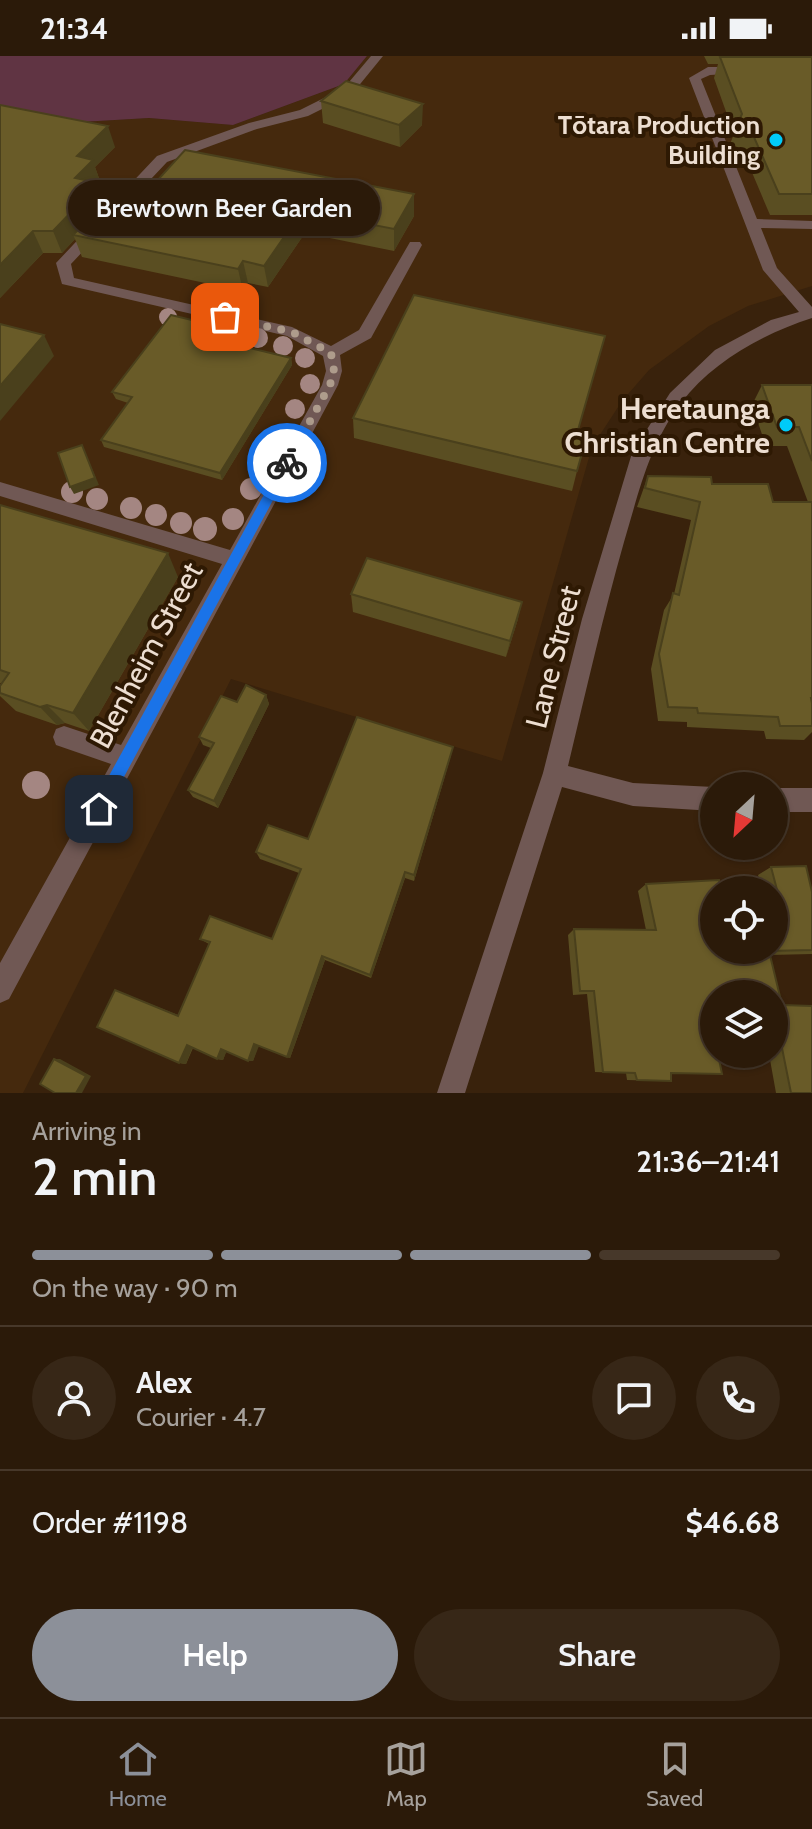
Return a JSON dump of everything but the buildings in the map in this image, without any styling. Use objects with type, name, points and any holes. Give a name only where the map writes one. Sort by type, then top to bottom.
[{"type":"street","points":[[377,56],[348,91],[304,113],[253,126],[162,159],[63,263],[67,281],[292,332],[331,353],[365,334],[415,245]]},
{"type":"street","points":[[752,71],[708,71],[695,78],[770,270],[810,313]]},
{"type":"street","points":[[752,223],[812,225]]},
{"type":"street","name":"Lane Street","points":[[451,1093],[555,773],[596,605],[641,453],[676,397],[721,354],[745,339],[810,313]]},
{"type":"street","name":"Blenheim Street","points":[[0,990],[330,385],[334,371],[331,353]]},
{"type":"street","points":[[0,489],[234,560]]},
{"type":"street","points":[[64,737],[127,758]]},
{"type":"street","points":[[555,773],[584,785],[645,799],[700,799]]},
{"type":"street","points":[[788,800],[812,800]]},
{"type":"shaded area","points":[[0,56],[367,56],[344,84],[233,125],[149,118],[64,123],[0,112]]},
{"type":"shaded area","points":[[367,56],[812,56],[812,286],[748,306],[709,326],[649,370],[622,401],[592,447],[502,761],[231,679],[23,1093],[0,1093],[0,112],[64,123],[149,118],[233,125],[344,84]]},
{"type":"way so far","points":[[225,317],[292,332],[331,353],[334,371],[330,385],[287,463]]},
{"type":"place","name":"Tōtara Production Building","points":[[776,140]]},
{"type":"place","name":"Brewtown Beer Garden","points":[[225,317]]},
{"type":"place","name":"Heretaunga Christian Centre","points":[[786,425]]},
{"type":"route","points":[[99,809],[287,463]]}]
